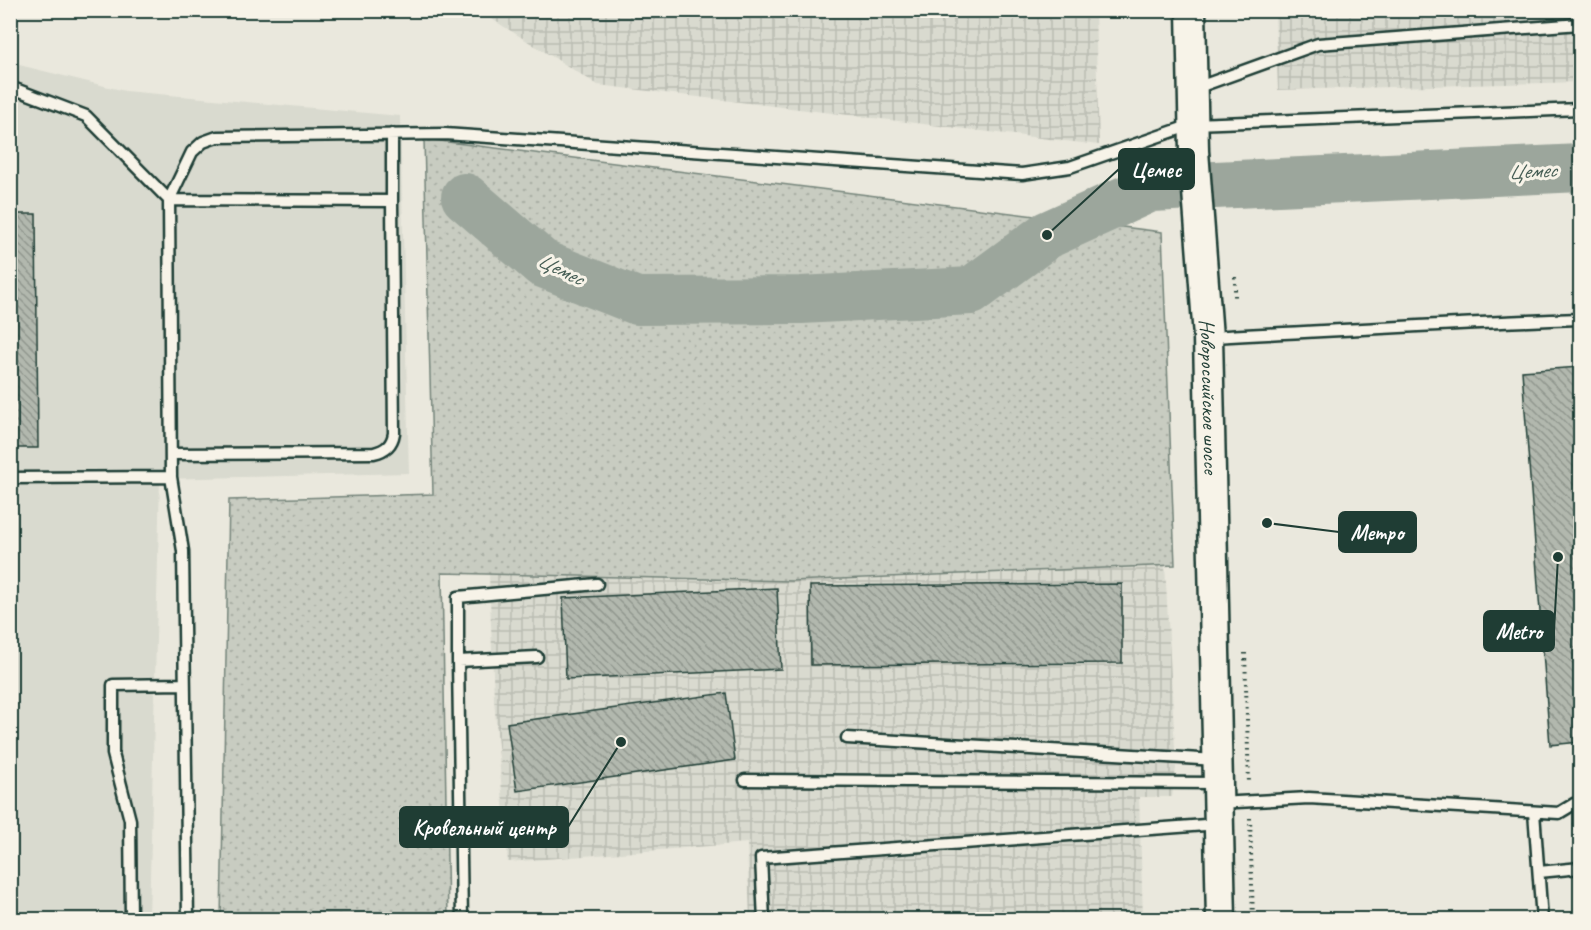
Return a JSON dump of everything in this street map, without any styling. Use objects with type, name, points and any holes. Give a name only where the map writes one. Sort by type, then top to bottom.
[{"type":"main road","name":"Новороссийское шоссе","points":[[1191,10],[1194,137],[1208,337],[1221,920]]},
{"type":"lane","points":[[1193,89],[1318,44],[1581,24]]},
{"type":"lane","points":[[10,87],[87,117],[169,200],[392,201]]},
{"type":"lane","points":[[188,920],[183,551],[171,477],[169,200],[192,152],[210,139],[217,137],[445,134],[1022,174],[1070,167],[1194,137],[1581,109]]},
{"type":"lane","points":[[171,454],[374,453],[388,447],[393,441],[392,134]]},
{"type":"lane","points":[[1208,337],[1433,324],[1581,319]]},
{"type":"lane","points":[[10,478],[171,477]]},
{"type":"lane","points":[[462,920],[458,597],[597,584]]},
{"type":"lane","points":[[458,661],[537,657]]},
{"type":"lane","points":[[131,920],[130,820],[113,754],[113,684],[184,684]]},
{"type":"lane","points":[[847,738],[1218,792]]},
{"type":"lane","points":[[745,780],[1218,792],[1559,813],[1574,804],[1581,803]]},
{"type":"lane","points":[[764,920],[760,858],[1218,792]]},
{"type":"lane","points":[[1534,812],[1542,920]]},
{"type":"lane","points":[[1539,872],[1581,868]]},
{"type":"shaded area","points":[[479,11],[1095,11],[1099,145],[598,85]]},
{"type":"shaded area","points":[[1275,11],[1580,11],[1580,82],[1278,90]]},
{"type":"shaded area","points":[[11,63],[125,91],[400,116],[409,473],[160,479],[149,919],[11,920]]},
{"type":"shaded area","points":[[424,139],[1162,232],[1175,565],[792,581],[442,573],[448,919],[221,920],[229,500],[433,494]]},
{"type":"shaded area","points":[[1165,565],[1176,768],[1172,797],[1139,797],[1143,919],[750,919],[747,843],[508,862],[494,699],[489,574],[792,581]]},
{"type":"building","points":[[10,214],[36,214],[38,448],[10,448]]},
{"type":"building","points":[[1580,367],[1580,742],[1550,745],[1522,371]]},
{"type":"building","points":[[1122,584],[1122,663],[811,665],[810,586]]},
{"type":"building","points":[[777,588],[781,669],[566,679],[563,598]]},
{"type":"building","points":[[726,693],[735,760],[517,791],[507,723]]},
{"type":"waterway","name":"Цемес","points":[[465,197],[543,264],[637,301],[801,300],[971,291],[1047,235],[1151,188],[1580,168]]},
{"type":"place","name":"Цемес","points":[[1047,235]]},
{"type":"place","name":"Метро","points":[[1267,523]]},
{"type":"place","name":"Metro","points":[[1558,557]]},
{"type":"place","name":"Кровельный центр","points":[[621,742]]}]
